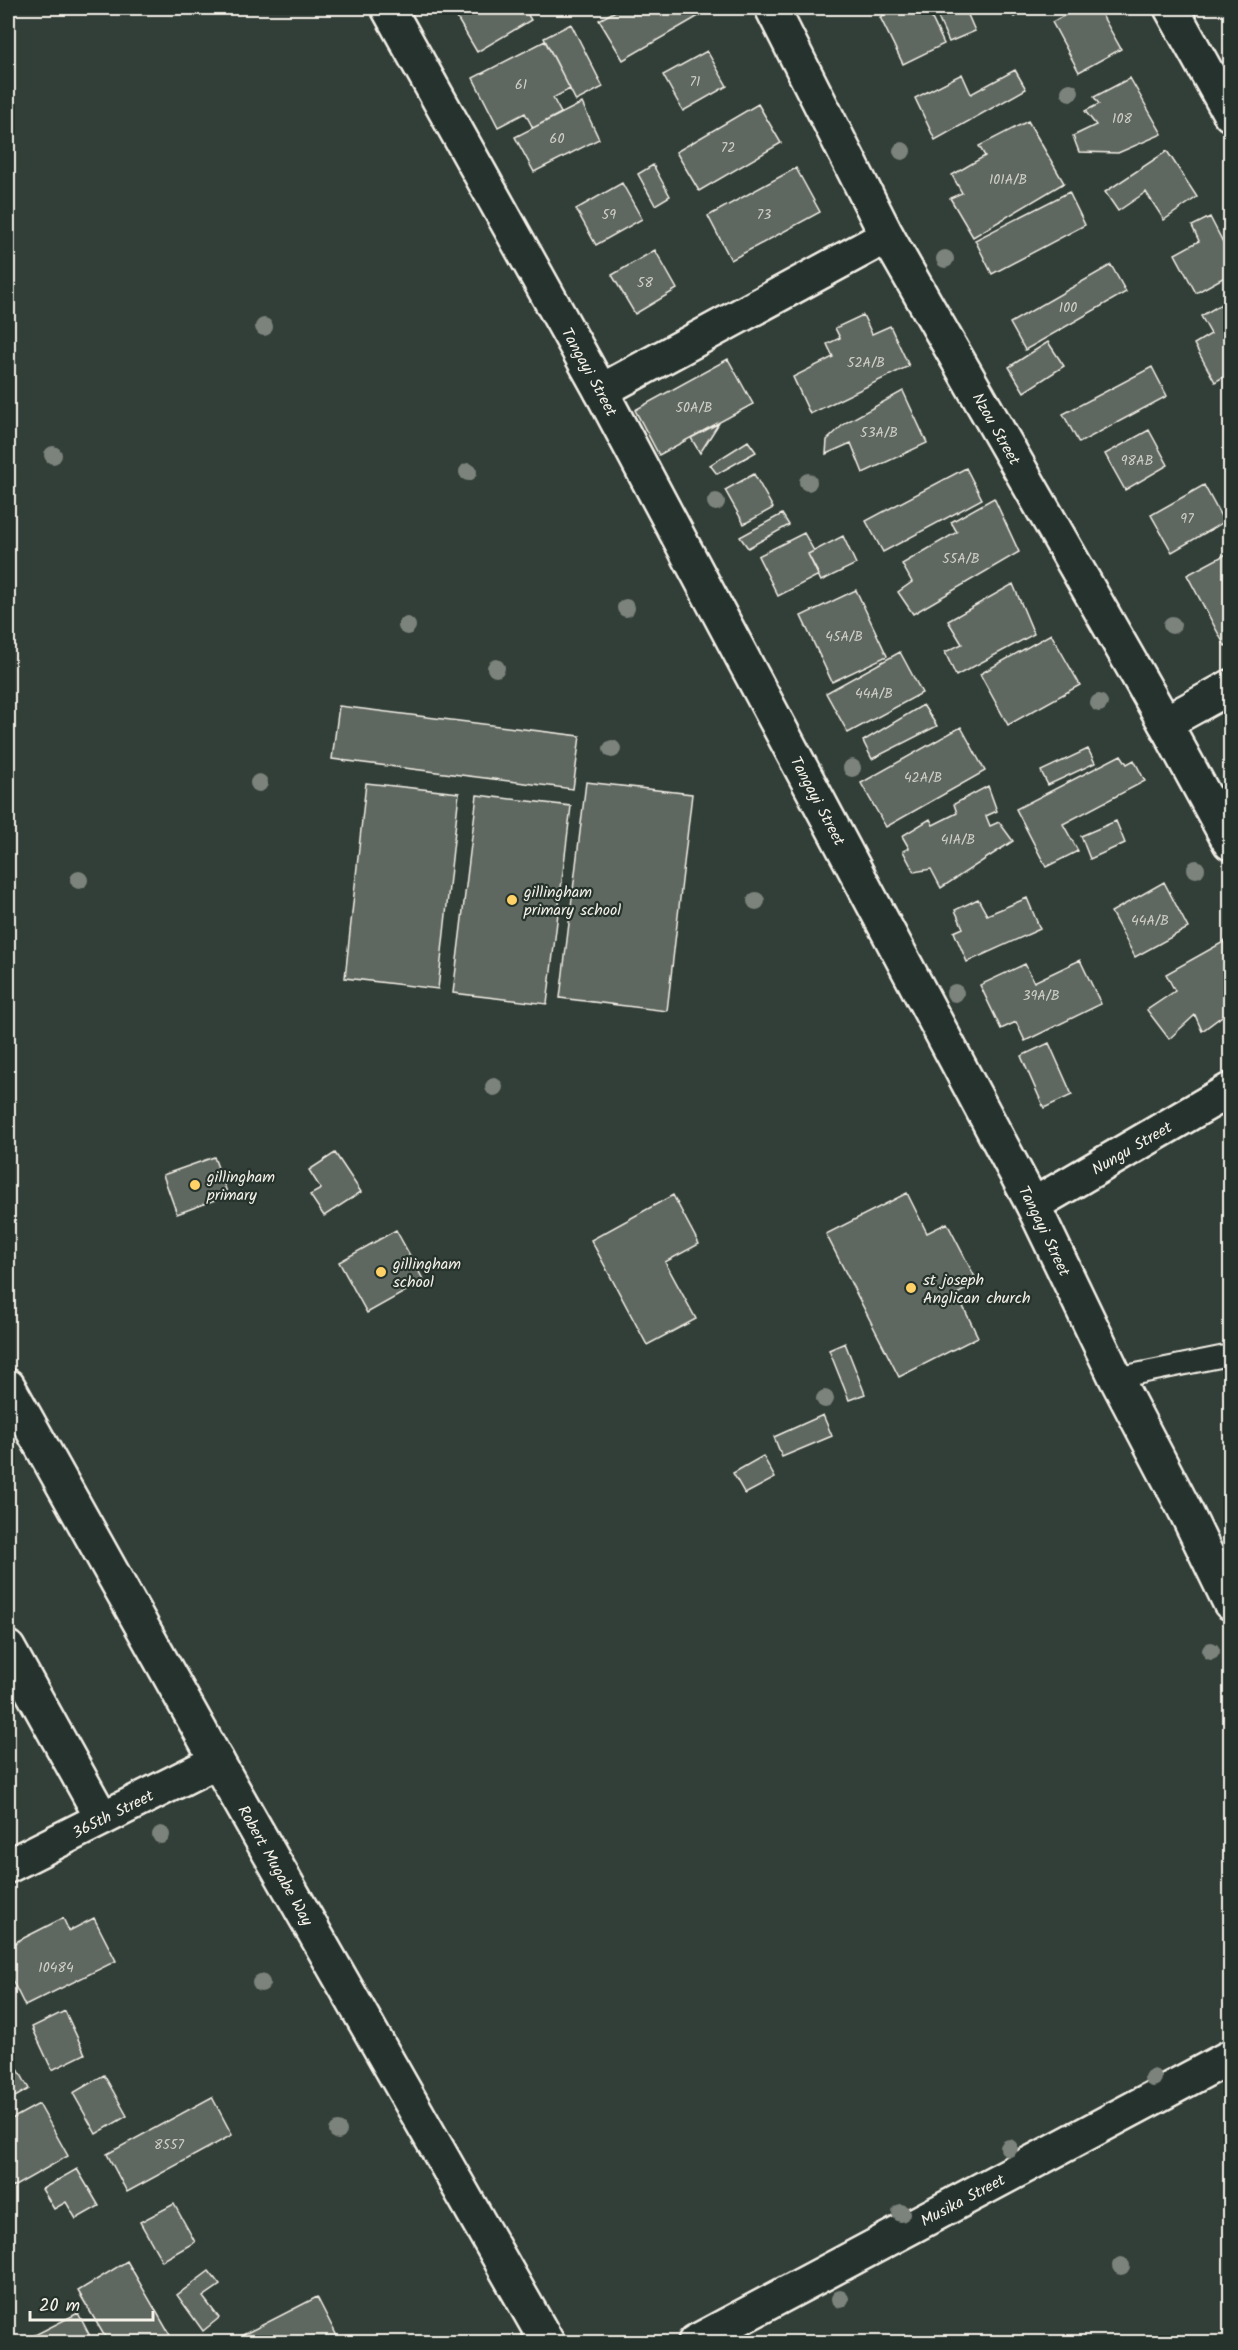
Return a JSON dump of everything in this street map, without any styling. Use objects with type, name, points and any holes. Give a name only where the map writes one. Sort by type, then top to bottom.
[{"type":"street","name":"Tangayi Street","points":[[388,8],[601,391],[1034,1205],[1116,1378],[1186,1512],[1230,1603]]},
{"type":"street","name":"Nzou Street","points":[[772,8],[887,236],[1165,723],[1230,843]]},
{"type":"street","points":[[1171,8],[1230,114]]},
{"type":"street","points":[[601,391],[887,236]]},
{"type":"street","points":[[1165,723],[1230,687]]},
{"type":"street","name":"Nungu Street","points":[[1034,1205],[1230,1090]]},
{"type":"street","name":"Robert Mugabe Way","points":[[8,1386],[217,1761],[547,2343]]},
{"type":"street","points":[[8,1648],[102,1818]]},
{"type":"street","name":"365th Street","points":[[8,1866],[217,1761]]},
{"type":"street","name":"Musika Street","points":[[695,2343],[1230,2057]]},
{"type":"lane","points":[[1116,1378],[1230,1355]]},
{"type":"building","points":[[476,8],[524,8],[531,20],[477,52],[457,18]]},
{"type":"building","points":[[621,8],[701,8],[704,13],[623,60],[599,20]]},
{"type":"building","points":[[898,8],[927,8],[944,44],[903,64],[880,17]]},
{"type":"building","points":[[949,8],[965,8],[975,31],[949,42],[936,13]]},
{"type":"building","points":[[1008,8],[1030,8],[1014,17]]},
{"type":"building","points":[[1078,8],[1098,8],[1121,49],[1079,72],[1052,22]]},
{"type":"building","points":[[571,24],[603,87],[576,101],[544,38]]},
{"type":"building","points":[[545,41],[570,89],[553,98],[561,113],[533,128],[525,113],[498,127],[473,78]]},
{"type":"building","points":[[707,51],[727,86],[683,111],[663,75]]},
{"type":"building","points":[[1015,70],[1026,89],[935,140],[915,98],[962,74],[971,94]]},
{"type":"building","points":[[1130,78],[1162,134],[1118,153],[1079,152],[1073,136],[1096,125],[1085,111],[1099,104],[1094,97]]},
{"type":"building","points":[[582,103],[599,139],[534,172],[515,137]]},
{"type":"building","points":[[758,104],[781,143],[699,191],[676,152]]},
{"type":"building","points":[[1028,121],[1064,183],[973,237],[950,198],[962,193],[952,175],[985,156],[979,146]]},
{"type":"building","points":[[1167,151],[1197,197],[1164,220],[1146,192],[1118,211],[1105,192]]},
{"type":"building","points":[[653,165],[670,196],[655,205],[638,174]]},
{"type":"building","points":[[796,168],[820,212],[731,260],[708,216]]},
{"type":"building","points":[[622,183],[642,219],[596,245],[576,209]]},
{"type":"building","points":[[1069,192],[1085,225],[992,274],[975,240]]},
{"type":"building","points":[[1210,217],[1225,246],[1230,243],[1230,274],[1196,293],[1175,254],[1199,241],[1192,226]]},
{"type":"building","points":[[655,250],[677,289],[635,314],[612,275]]},
{"type":"building","points":[[1111,265],[1126,292],[1025,350],[1010,323]]},
{"type":"building","points":[[1230,299],[1230,373],[1215,382],[1194,344],[1211,334],[1201,316]]},
{"type":"building","points":[[863,315],[872,334],[890,326],[909,366],[810,414],[793,377],[833,357],[827,344],[840,338],[835,328]]},
{"type":"building","points":[[1048,342],[1064,366],[1024,392],[1009,367]]},
{"type":"building","points":[[728,359],[753,404],[659,455],[635,410]]},
{"type":"building","points":[[1152,367],[1167,396],[1079,443],[1063,414]]},
{"type":"building","points":[[903,391],[927,443],[863,473],[851,443],[826,454],[827,440],[845,423]]},
{"type":"building","points":[[719,423],[700,453],[691,438]]},
{"type":"building","points":[[1149,430],[1168,465],[1125,490],[1105,454]]},
{"type":"building","points":[[748,441],[756,452],[717,474],[710,465]]},
{"type":"building","points":[[966,468],[982,499],[883,552],[866,521]]},
{"type":"building","points":[[754,474],[773,508],[744,524],[725,490]]},
{"type":"building","points":[[1204,485],[1224,522],[1172,552],[1151,515]]},
{"type":"building","points":[[994,498],[1019,552],[913,614],[898,592],[912,582],[902,564],[957,532],[951,522]]},
{"type":"building","points":[[782,514],[789,525],[748,548],[740,537]]},
{"type":"building","points":[[804,533],[814,551],[808,554],[819,575],[778,596],[758,556]]},
{"type":"building","points":[[843,536],[856,564],[821,581],[808,554]]},
{"type":"building","points":[[1230,552],[1230,643],[1225,646],[1187,575]]},
{"type":"building","points":[[1013,584],[1034,634],[956,676],[945,652],[962,644],[948,621]]},
{"type":"building","points":[[856,590],[887,656],[832,682],[801,616]]},
{"type":"building","points":[[1051,634],[1080,685],[1008,725],[980,674]]},
{"type":"building","points":[[900,652],[922,693],[848,733],[826,693]]},
{"type":"building","points":[[923,705],[937,726],[872,759],[863,741]]},
{"type":"building","points":[[339,706],[580,736],[573,789],[332,759]]},
{"type":"building","points":[[961,727],[985,771],[886,827],[861,783]]},
{"type":"building","points":[[1088,749],[1095,763],[1048,785],[1041,771]]},
{"type":"building","points":[[1121,755],[1127,764],[1134,760],[1145,781],[1063,824],[1078,851],[1046,867],[1016,809]]},
{"type":"building","points":[[586,782],[692,794],[667,1011],[560,998]]},
{"type":"building","points":[[366,783],[459,793],[438,989],[345,978]]},
{"type":"building","points":[[988,786],[997,811],[986,816],[990,826],[999,822],[1013,841],[941,888],[931,869],[914,872],[903,851],[909,848],[902,836],[930,819],[933,825],[957,813],[954,804]]},
{"type":"building","name":"gillingham primary school","points":[[477,795],[571,806],[547,1004],[453,993]]},
{"type":"building","points":[[1116,821],[1125,843],[1090,859],[1081,836]]},
{"type":"building","points":[[1164,882],[1188,928],[1135,957],[1111,912]]},
{"type":"building","points":[[1027,898],[1040,929],[967,962],[954,932],[963,928],[955,910],[978,899],[987,915]]},
{"type":"building","points":[[1225,941],[1230,950],[1230,1010],[1202,1031],[1195,1015],[1169,1039],[1147,1010],[1175,991],[1166,974]]},
{"type":"building","points":[[1080,960],[1101,1004],[1025,1041],[1016,1022],[1001,1029],[980,985],[1025,964],[1034,982]]},
{"type":"building","points":[[1049,1043],[1072,1095],[1044,1108],[1021,1056]]},
{"type":"building","points":[[335,1153],[361,1192],[324,1216],[310,1195],[321,1189],[309,1170]]},
{"type":"building","name":"gillingham primary","points":[[214,1157],[228,1195],[177,1214],[163,1175]]},
{"type":"building","name":"st joseph Anglican church","points":[[907,1193],[927,1233],[947,1223],[978,1283],[957,1294],[978,1337],[899,1377],[826,1234]]},
{"type":"building","points":[[673,1195],[699,1244],[665,1262],[696,1319],[647,1345],[591,1240]]},
{"type":"building","name":"gillingham school","points":[[396,1230],[424,1281],[367,1313],[339,1262]]},
{"type":"building","points":[[845,1343],[865,1394],[849,1400],[829,1350]]},
{"type":"building","points":[[823,1415],[832,1436],[782,1457],[774,1437]]},
{"type":"building","points":[[763,1456],[775,1478],[745,1494],[733,1473]]},
{"type":"building","points":[[63,1918],[69,1931],[94,1918],[116,1961],[25,2006],[8,1972],[8,1961],[12,1958],[8,1946]]},
{"type":"building","points":[[65,2011],[85,2054],[52,2070],[32,2027]]},
{"type":"building","points":[[8,2051],[29,2089],[8,2101]]},
{"type":"building","points":[[104,2075],[127,2116],[96,2134],[73,2093]]},
{"type":"building","points":[[212,2097],[232,2135],[127,2192],[107,2154]]},
{"type":"building","points":[[39,2104],[68,2156],[8,2190],[8,2121]]},
{"type":"building","points":[[77,2169],[99,2206],[76,2219],[66,2202],[54,2209],[42,2189]]},
{"type":"building","points":[[174,2204],[195,2242],[162,2261],[140,2222]]},
{"type":"building","points":[[127,2261],[174,2342],[108,2342],[78,2291]]},
{"type":"building","points":[[209,2271],[220,2285],[203,2297],[219,2318],[203,2331],[177,2295]]},
{"type":"building","points":[[317,2297],[340,2342],[229,2342]]},
{"type":"building","points":[[78,2313],[93,2342],[29,2342],[27,2339]]},
{"type":"place","name":"gillingham primary school","points":[[512,900]]},
{"type":"place","name":"gillingham primary","points":[[195,1185]]},
{"type":"place","name":"gillingham school","points":[[381,1272]]},
{"type":"place","name":"st joseph Anglican church","points":[[911,1288]]}]
